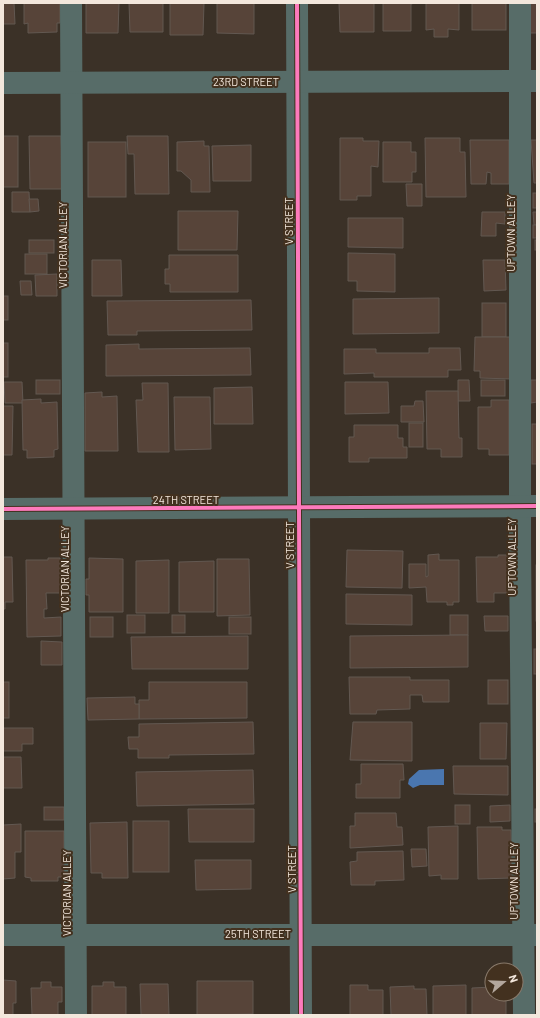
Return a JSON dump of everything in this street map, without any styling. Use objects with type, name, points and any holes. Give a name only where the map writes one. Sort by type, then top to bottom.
[{"type":"street","name":"VICTORIAN ALLEY","points":[[71,3],[76,1015]]},
{"type":"street","name":"V STREET","points":[[298,3],[298,509],[302,934],[301,1015]]},
{"type":"street","name":"UPTOWN ALLEY","points":[[520,3],[529,81],[530,935],[524,1015]]},
{"type":"street","name":"23RD STREET","points":[[3,83],[529,81]]},
{"type":"street","name":"24TH STREET","points":[[3,509],[298,509],[529,506]]},
{"type":"street","name":"25TH STREET","points":[[3,935],[530,935]]},
{"type":"water","points":[[444,769],[444,785],[420,785],[413,788],[408,784],[409,779],[419,770]]},
{"type":"building","points":[[3,3],[14,3],[15,24],[3,24]]},
{"type":"building","points":[[24,3],[60,3],[60,23],[57,23],[57,32],[28,33],[28,23],[24,24]]},
{"type":"building","points":[[86,3],[119,3],[118,33],[86,33]]},
{"type":"building","points":[[129,3],[163,3],[163,32],[130,32]]},
{"type":"building","points":[[170,3],[204,3],[203,35],[170,35]]},
{"type":"building","points":[[217,3],[254,3],[254,34],[217,33]]},
{"type":"building","points":[[339,3],[374,3],[374,32],[340,32]]},
{"type":"building","points":[[383,3],[415,3],[411,4],[411,31],[383,31]]},
{"type":"building","points":[[426,3],[459,3],[459,30],[448,29],[448,37],[434,37],[434,29],[426,30]]},
{"type":"building","points":[[472,3],[506,3],[506,30],[472,30]]},
{"type":"building","points":[[530,3],[537,3],[537,33],[530,33]]},
{"type":"building","points":[[3,136],[18,136],[18,187],[3,187]]},
{"type":"building","points":[[29,136],[61,136],[63,189],[30,189]]},
{"type":"building","points":[[127,136],[168,136],[169,194],[135,194],[134,154],[128,154]]},
{"type":"building","points":[[340,138],[363,138],[363,141],[379,141],[378,167],[371,166],[371,196],[357,196],[357,200],[340,200]]},
{"type":"building","points":[[425,138],[460,138],[460,152],[465,152],[466,197],[426,197]]},
{"type":"building","points":[[470,140],[509,140],[509,184],[491,184],[491,173],[487,172],[486,184],[471,184]]},
{"type":"building","points":[[531,140],[537,140],[537,183],[534,183]]},
{"type":"building","points":[[204,141],[204,146],[209,146],[210,192],[191,192],[191,180],[181,171],[177,171],[177,142]]},
{"type":"building","points":[[88,142],[126,142],[126,197],[88,197]]},
{"type":"building","points":[[383,142],[411,142],[411,152],[416,152],[416,172],[412,172],[412,182],[383,182]]},
{"type":"building","points":[[251,145],[251,181],[213,181],[212,146]]},
{"type":"building","points":[[406,184],[422,184],[422,206],[407,206]]},
{"type":"building","points":[[12,192],[29,192],[30,212],[12,212]]},
{"type":"building","points":[[533,193],[537,193],[537,208],[533,208]]},
{"type":"building","points":[[29,199],[38,199],[39,211],[30,212]]},
{"type":"building","points":[[178,211],[238,211],[237,250],[178,250]]},
{"type":"building","points":[[482,212],[505,212],[505,224],[496,223],[496,236],[481,236]]},
{"type":"building","points":[[533,212],[537,212],[537,225],[534,225]]},
{"type":"building","points":[[348,218],[403,218],[403,248],[348,247]]},
{"type":"building","points":[[533,225],[537,225],[537,238],[533,238]]},
{"type":"building","points":[[29,240],[54,240],[54,253],[29,253]]},
{"type":"building","points":[[535,240],[537,240],[537,250],[535,250]]},
{"type":"building","points":[[348,253],[395,254],[395,292],[357,291],[357,281],[348,281]]},
{"type":"building","points":[[25,254],[47,254],[47,274],[25,274]]},
{"type":"building","points":[[169,255],[238,255],[238,292],[170,292],[170,284],[165,284],[165,269],[169,269]]},
{"type":"building","points":[[92,260],[121,260],[122,296],[92,296]]},
{"type":"building","points":[[483,260],[505,260],[506,290],[484,291]]},
{"type":"building","points":[[57,274],[57,296],[36,296],[35,275]]},
{"type":"building","points":[[20,281],[31,281],[32,295],[21,295]]},
{"type":"building","points":[[3,296],[8,296],[8,320],[3,320]]},
{"type":"building","points":[[439,298],[439,333],[353,334],[353,299]]},
{"type":"building","points":[[251,300],[252,330],[137,331],[137,335],[108,335],[107,301]]},
{"type":"building","points":[[482,303],[506,303],[506,337],[482,337]]},
{"type":"building","points":[[475,337],[512,337],[512,379],[480,378],[480,371],[474,371]]},
{"type":"building","points":[[3,343],[8,343],[8,377],[3,377]]},
{"type":"building","points":[[139,344],[139,349],[250,348],[251,375],[106,376],[106,345]]},
{"type":"building","points":[[429,348],[460,348],[461,370],[448,370],[448,377],[374,377],[374,373],[344,374],[344,349],[376,349],[376,353],[429,353]]},
{"type":"building","points":[[36,380],[60,380],[60,394],[36,394]]},
{"type":"building","points":[[458,380],[469,380],[470,401],[458,401]]},
{"type":"building","points":[[481,380],[505,380],[505,396],[481,396]]},
{"type":"building","points":[[531,380],[537,380],[537,402],[531,403]]},
{"type":"building","points":[[4,382],[22,382],[23,403],[5,403]]},
{"type":"building","points":[[345,382],[388,382],[389,413],[345,414]]},
{"type":"building","points":[[142,383],[168,383],[169,452],[138,452],[136,400],[143,400]]},
{"type":"building","points":[[252,387],[253,424],[214,424],[214,388]]},
{"type":"building","points":[[426,391],[458,391],[459,438],[462,438],[462,457],[441,457],[441,449],[427,449]]},
{"type":"building","points":[[102,392],[102,397],[117,396],[118,451],[85,451],[85,393]]},
{"type":"building","points":[[174,397],[210,397],[211,449],[175,450]]},
{"type":"building","points":[[41,399],[41,403],[57,402],[58,449],[54,450],[54,457],[27,458],[27,450],[23,450],[22,400]]},
{"type":"building","points":[[491,400],[509,400],[509,455],[489,455],[489,449],[478,449],[478,407],[491,407]]},
{"type":"building","points":[[415,401],[423,401],[424,422],[401,422],[401,406],[414,406]]},
{"type":"building","points":[[3,406],[13,406],[12,455],[3,455]]},
{"type":"building","points":[[409,423],[423,423],[423,447],[409,447]]},
{"type":"building","points":[[532,424],[537,424],[537,464],[532,464]]},
{"type":"building","points":[[354,425],[398,425],[398,438],[403,438],[403,447],[407,447],[407,458],[369,458],[369,462],[349,462],[349,437],[354,437]]},
{"type":"building","points":[[347,550],[403,551],[402,588],[346,587]]},
{"type":"building","points":[[439,554],[439,560],[459,560],[459,602],[453,602],[453,605],[447,605],[447,602],[427,602],[426,587],[409,588],[409,564],[426,564],[426,577],[428,576],[428,555]]},
{"type":"building","points":[[498,555],[509,555],[510,593],[494,593],[494,602],[477,602],[476,557],[498,557]]},
{"type":"building","points":[[3,557],[12,557],[13,602],[5,602],[5,609],[3,609]]},
{"type":"building","points":[[48,558],[60,558],[61,593],[46,593],[47,609],[44,609],[44,618],[61,617],[61,636],[27,637],[26,560],[48,560]]},
{"type":"building","points":[[89,558],[123,559],[123,612],[89,612],[89,595],[86,595],[86,579],[89,579]]},
{"type":"building","points":[[217,559],[249,559],[250,615],[217,616]]},
{"type":"building","points":[[169,560],[169,613],[136,613],[136,561]]},
{"type":"building","points":[[214,561],[214,612],[179,612],[179,562]]},
{"type":"building","points":[[537,565],[537,621],[536,621]]},
{"type":"building","points":[[346,594],[412,595],[412,625],[346,624]]},
{"type":"building","points":[[127,615],[145,615],[145,633],[127,633]]},
{"type":"building","points":[[172,615],[185,615],[185,633],[172,633]]},
{"type":"building","points":[[450,615],[468,615],[468,635],[450,635]]},
{"type":"building","points":[[484,616],[508,616],[508,631],[485,631]]},
{"type":"building","points":[[90,617],[113,617],[113,637],[90,637]]},
{"type":"building","points":[[229,617],[251,617],[251,634],[229,634]]},
{"type":"building","points":[[468,635],[468,667],[350,668],[350,636]]},
{"type":"building","points":[[248,636],[248,669],[132,669],[131,637]]},
{"type":"building","points":[[41,641],[62,642],[62,665],[41,665]]},
{"type":"building","points":[[534,649],[537,649],[537,674],[534,674]]},
{"type":"building","points":[[349,677],[410,677],[410,680],[449,680],[449,702],[423,702],[422,695],[410,695],[410,709],[377,710],[376,714],[350,714]]},
{"type":"building","points":[[488,680],[508,680],[508,704],[488,704]]},
{"type":"building","points":[[3,682],[9,682],[9,718],[3,718]]},
{"type":"building","points":[[149,682],[247,682],[247,718],[139,719],[139,700],[149,700]]},
{"type":"building","points":[[135,697],[135,704],[139,704],[139,719],[88,720],[87,698]]},
{"type":"building","points":[[253,722],[254,754],[169,755],[169,758],[138,758],[138,749],[129,749],[128,737],[139,737],[139,724]]},
{"type":"building","points":[[353,722],[412,722],[412,761],[350,760]]},
{"type":"building","points":[[480,723],[507,723],[506,759],[480,759]]},
{"type":"building","points":[[3,728],[33,728],[33,744],[22,744],[22,751],[3,751]]},
{"type":"building","points":[[3,757],[21,757],[22,788],[3,788]]},
{"type":"building","points":[[361,764],[403,764],[404,780],[400,780],[400,798],[356,798],[356,784],[361,784]]},
{"type":"building","points":[[453,766],[508,766],[508,795],[454,794]]},
{"type":"building","points":[[253,770],[254,804],[137,806],[136,772]]},
{"type":"building","points":[[455,805],[470,805],[470,824],[455,824]]},
{"type":"building","points":[[510,805],[510,821],[490,822],[490,806]]},
{"type":"building","points":[[44,807],[64,807],[64,820],[44,820]]},
{"type":"building","points":[[188,809],[254,809],[254,842],[189,842]]},
{"type":"building","points":[[535,809],[537,809],[537,822],[535,822]]},
{"type":"building","points":[[355,813],[396,813],[397,827],[402,827],[403,845],[350,848],[350,826],[355,826]]},
{"type":"building","points":[[133,821],[169,821],[169,872],[133,872]]},
{"type":"building","points":[[127,822],[128,878],[102,878],[102,873],[91,873],[90,823]]},
{"type":"building","points":[[21,824],[21,852],[15,852],[15,878],[3,879],[3,825]]},
{"type":"building","points":[[458,826],[458,879],[441,879],[441,875],[429,876],[428,827]]},
{"type":"building","points":[[477,827],[502,827],[502,830],[511,830],[512,878],[478,879]]},
{"type":"building","points":[[25,831],[64,831],[64,877],[58,877],[58,881],[31,881],[31,878],[25,877]]},
{"type":"building","points":[[411,849],[426,849],[427,866],[412,867]]},
{"type":"building","points":[[403,851],[404,880],[375,881],[375,885],[351,885],[350,862],[357,861],[357,852]]},
{"type":"building","points":[[195,860],[251,860],[251,889],[196,890]]},
{"type":"building","points":[[3,980],[16,981],[16,1003],[13,1003],[13,1015],[3,1015]]},
{"type":"building","points":[[197,981],[253,981],[253,1014],[197,1015]]},
{"type":"building","points":[[41,982],[51,982],[51,987],[62,987],[62,1002],[58,1002],[58,1015],[32,1015],[31,988],[41,988]]},
{"type":"building","points":[[103,982],[114,982],[114,987],[126,987],[126,1015],[92,1015],[92,986],[103,986]]},
{"type":"building","points":[[140,984],[168,984],[169,1015],[141,1015]]},
{"type":"building","points":[[350,985],[368,985],[368,990],[383,990],[383,1015],[350,1015]]},
{"type":"building","points":[[466,985],[466,1015],[433,1015],[433,986]]},
{"type":"building","points":[[414,986],[414,989],[426,989],[427,1015],[391,1015],[390,987]]},
{"type":"building","points":[[484,987],[484,1002],[506,1002],[506,1015],[472,1015],[472,988]]},
{"type":"cycle path","points":[[297,3],[301,1015]]},
{"type":"cycle path","points":[[3,509],[537,506]]}]
